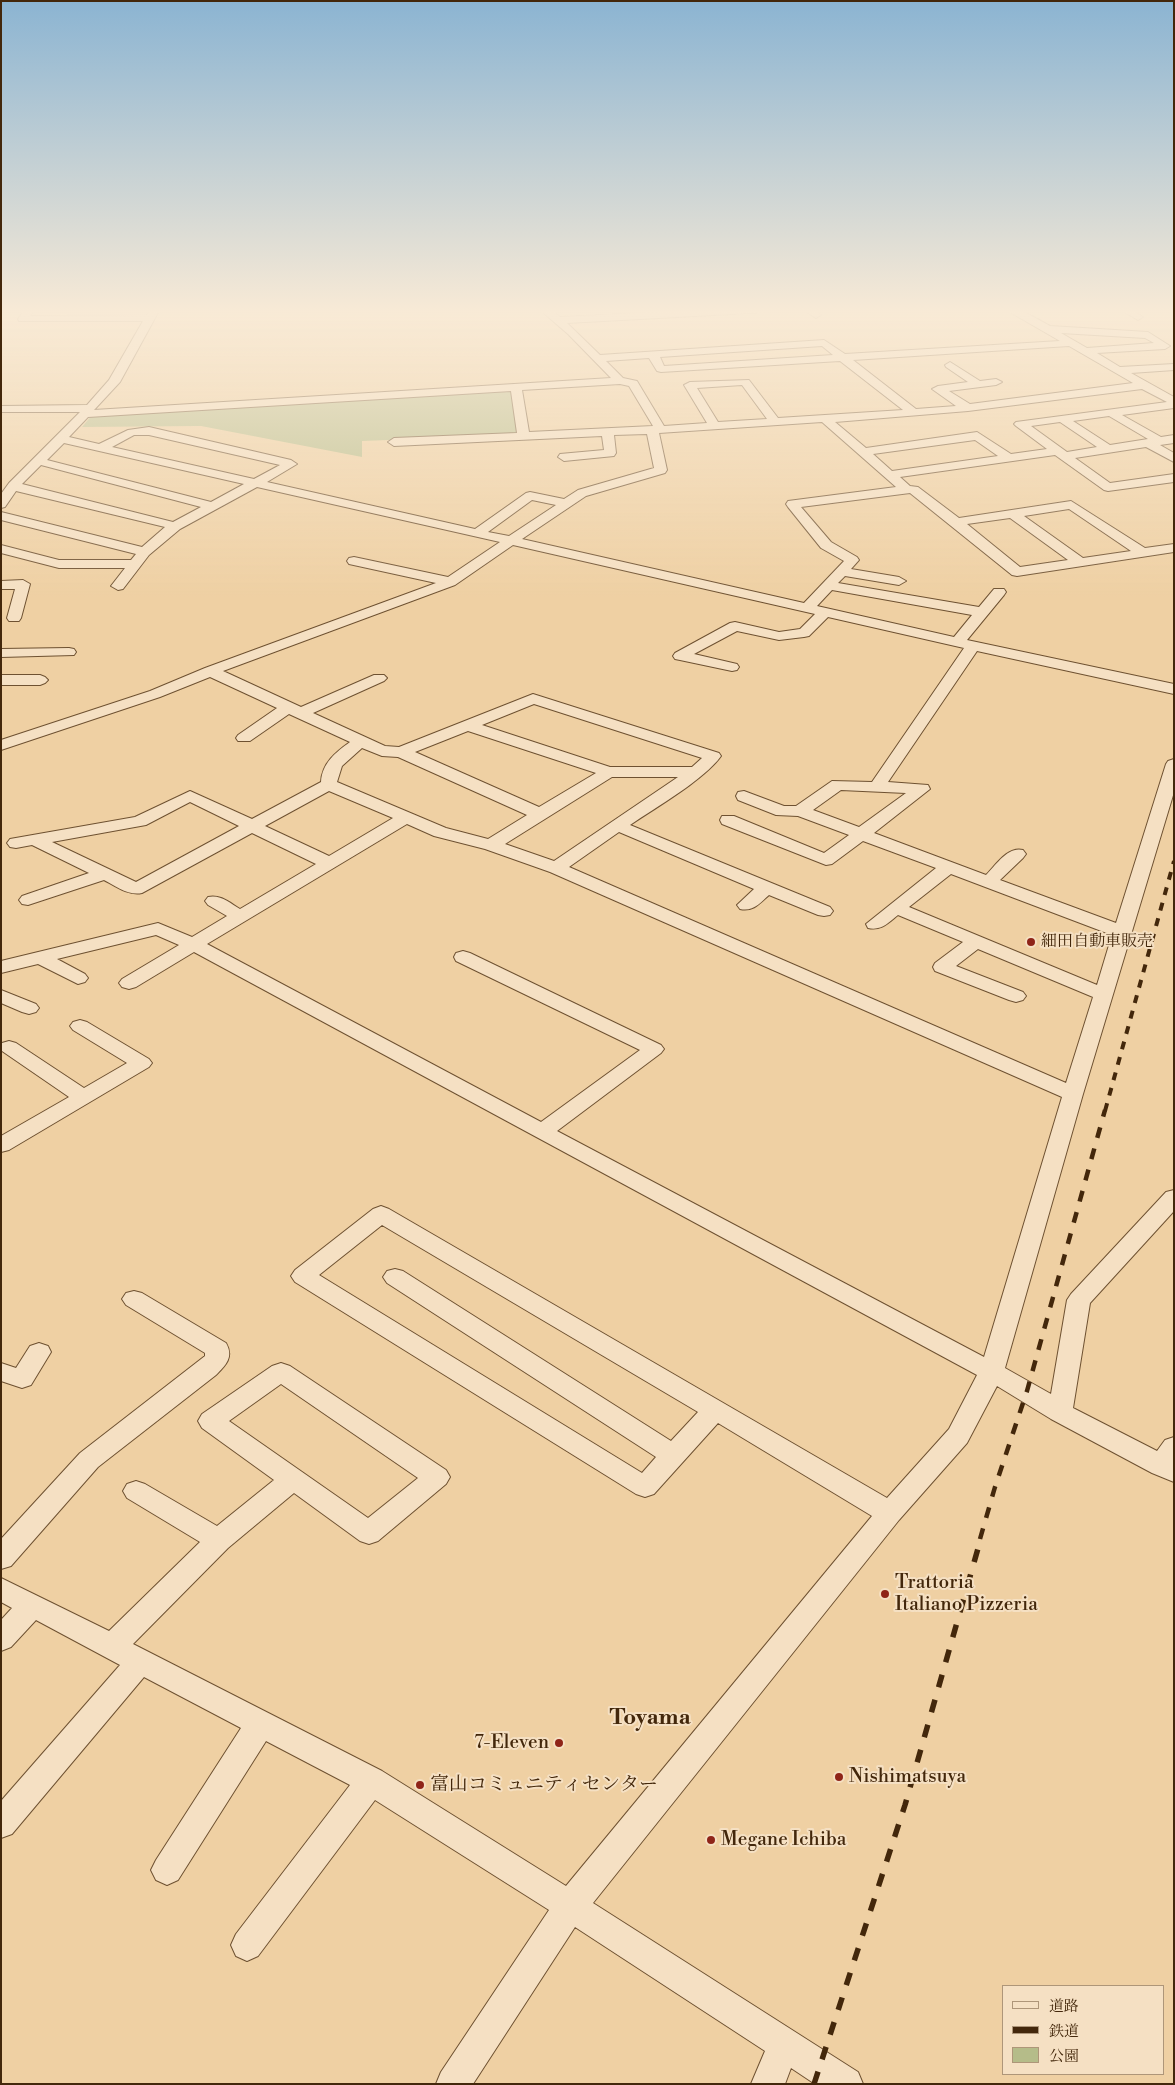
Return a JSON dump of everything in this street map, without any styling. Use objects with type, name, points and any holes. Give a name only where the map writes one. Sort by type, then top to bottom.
[{"type":"street","points":[[1,504],[12,486],[92,406]]},
{"type":"street","points":[[1,410],[88,411],[172,406]]},
{"type":"street","points":[[519,406],[524,437]]},
{"type":"street","points":[[1,745],[155,694],[210,671],[450,582],[582,492],[661,470],[657,430],[645,406]]},
{"type":"street","points":[[703,406],[715,426]]},
{"type":"street","points":[[763,406],[775,422]]},
{"type":"street","points":[[906,406],[914,413]]},
{"type":"street","points":[[394,442],[657,430],[914,413],[982,406]]},
{"type":"street","points":[[1158,406],[1020,424],[1108,487],[1174,478]]},
{"type":"street","points":[[1111,413],[1174,458]]},
{"type":"street","points":[[825,419],[906,489]]},
{"type":"street","points":[[1063,419],[1107,449]]},
{"type":"street","points":[[100,448],[132,432],[149,431],[291,464],[175,526],[144,552],[118,586]]},
{"type":"street","points":[[564,457],[610,453],[608,432]]},
{"type":"street","points":[[863,452],[977,436],[1010,459]]},
{"type":"street","points":[[61,439],[973,646],[1174,689]]},
{"type":"street","points":[[890,475],[1174,439]]},
{"type":"street","points":[[91,475],[134,456]]},
{"type":"street","points":[[38,461],[212,506]]},
{"type":"street","points":[[12,486],[175,526]]},
{"type":"street","points":[[807,608],[852,560],[826,545],[792,504],[906,489],[914,490],[1017,572],[1174,548]]},
{"type":"street","points":[[476,534],[530,496],[565,504]]},
{"type":"street","points":[[956,522],[1071,505],[1143,553]]},
{"type":"street","points":[[1012,513],[1081,563]]},
{"type":"street","points":[[1,516],[71,532],[144,552]]},
{"type":"street","points":[[1,549],[58,564],[133,564]]},
{"type":"street","points":[[354,561],[450,582]]},
{"type":"street","points":[[842,571],[899,581]]},
{"type":"street","points":[[1,585],[24,584],[14,618]]},
{"type":"street","points":[[829,585],[982,612]]},
{"type":"street","points":[[957,642],[999,592]]},
{"type":"street","points":[[732,667],[680,656],[735,626],[779,636],[804,633],[825,612]]},
{"type":"street","points":[[877,787],[973,646]]},
{"type":"street","points":[[1,653],[68,652]]},
{"type":"street","points":[[210,671],[382,751],[401,752],[540,814]]},
{"type":"street","points":[[244,738],[295,710],[379,678]]},
{"type":"street","points":[[1,680],[40,680]]},
{"type":"street","points":[[401,752],[469,726],[533,698],[713,756],[696,772],[556,868]]},
{"type":"street","points":[[469,726],[609,772],[696,772]]},
{"type":"street","points":[[329,784],[329,773],[336,760],[361,741]]},
{"type":"street","points":[[452,2084],[570,1906],[890,1513],[958,1436],[991,1373],[1103,994],[1174,764]]},
{"type":"street","points":[[491,845],[609,772]]},
{"type":"street","points":[[329,784],[440,832],[491,845],[556,868],[1073,1094]]},
{"type":"street","points":[[33,839],[136,889],[329,784]]},
{"type":"street","points":[[728,820],[826,860],[922,789],[838,786],[800,811]]},
{"type":"street","points":[[16,842],[140,821],[190,796],[254,825],[329,863]]},
{"type":"street","points":[[744,796],[782,811],[800,811],[1122,932]]},
{"type":"street","points":[[129,983],[405,818]]},
{"type":"street","points":[[618,826],[824,911]]},
{"type":"street","points":[[988,882],[1017,854]]},
{"type":"street","points":[[875,924],[948,867]]},
{"type":"street","points":[[28,900],[104,874]]},
{"type":"street","points":[[746,905],[767,887]]},
{"type":"street","points":[[214,901],[240,916]]},
{"type":"street","points":[[896,908],[1103,994]]},
{"type":"street","points":[[3,965],[158,929],[192,944],[543,1131],[1027,1391],[1060,1412],[1169,1462]]},
{"type":"street","points":[[976,941],[942,967],[1016,996]]},
{"type":"street","points":[[39,956],[78,978]]},
{"type":"street","points":[[463,957],[654,1049],[543,1131]]},
{"type":"street","points":[[1,996],[29,1008]]},
{"type":"street","points":[[1,1145],[142,1063],[80,1026]]},
{"type":"street","points":[[9,1047],[84,1097]]},
{"type":"street","points":[[1060,1412],[1079,1300],[1174,1197]]},
{"type":"street","points":[[715,1410],[645,1487],[303,1276],[382,1214],[890,1513]]},
{"type":"street","points":[[395,1277],[674,1456]]},
{"type":"street","points":[[1,1558],[90,1460],[207,1369],[217,1359],[217,1349],[134,1299]]},
{"type":"street","points":[[1,1372],[22,1379],[39,1352]]},
{"type":"street","points":[[280,1372],[437,1477],[369,1533],[293,1479],[211,1421],[280,1372]]},
{"type":"street","points":[[112,1646],[219,1540],[293,1479]]},
{"type":"street","points":[[136,1491],[219,1540]]},
{"type":"street","points":[[1,1589],[371,1781],[570,1906],[846,2084]]},
{"type":"street","points":[[1,1639],[33,1605]]},
{"type":"street","points":[[1,1824],[141,1661]]},
{"type":"street","points":[[167,1870],[261,1723]]},
{"type":"street","points":[[247,1945],[371,1781]]},
{"type":"street","points":[[768,2084],[784,2045]]},
{"type":"green space","points":[[233,406],[515,406],[520,435],[362,441],[362,457],[201,426],[82,427],[92,415]]},
{"type":"railway","points":[[1105,1111],[1174,861]]},
{"type":"railway","points":[[980,1539],[1027,1391],[1105,1110]]},
{"type":"railway","points":[[814,2084],[905,1805],[981,1538]]},
{"type":"place","name":"細田自動車販売","points":[[1031,942]]},
{"type":"place","name":"Trattoria Italiano Pizzeria","points":[[885,1594]]},
{"type":"place","name":"7-Eleven","points":[[559,1743]]},
{"type":"place","name":"Nishimatsuya","points":[[839,1777]]},
{"type":"place","name":"富山コミュニティセンター","points":[[420,1785]]},
{"type":"place","name":"Megane Ichiba","points":[[711,1840]]},
{"type":"district","name":"Toyama","points":[[650,1719]]}]
